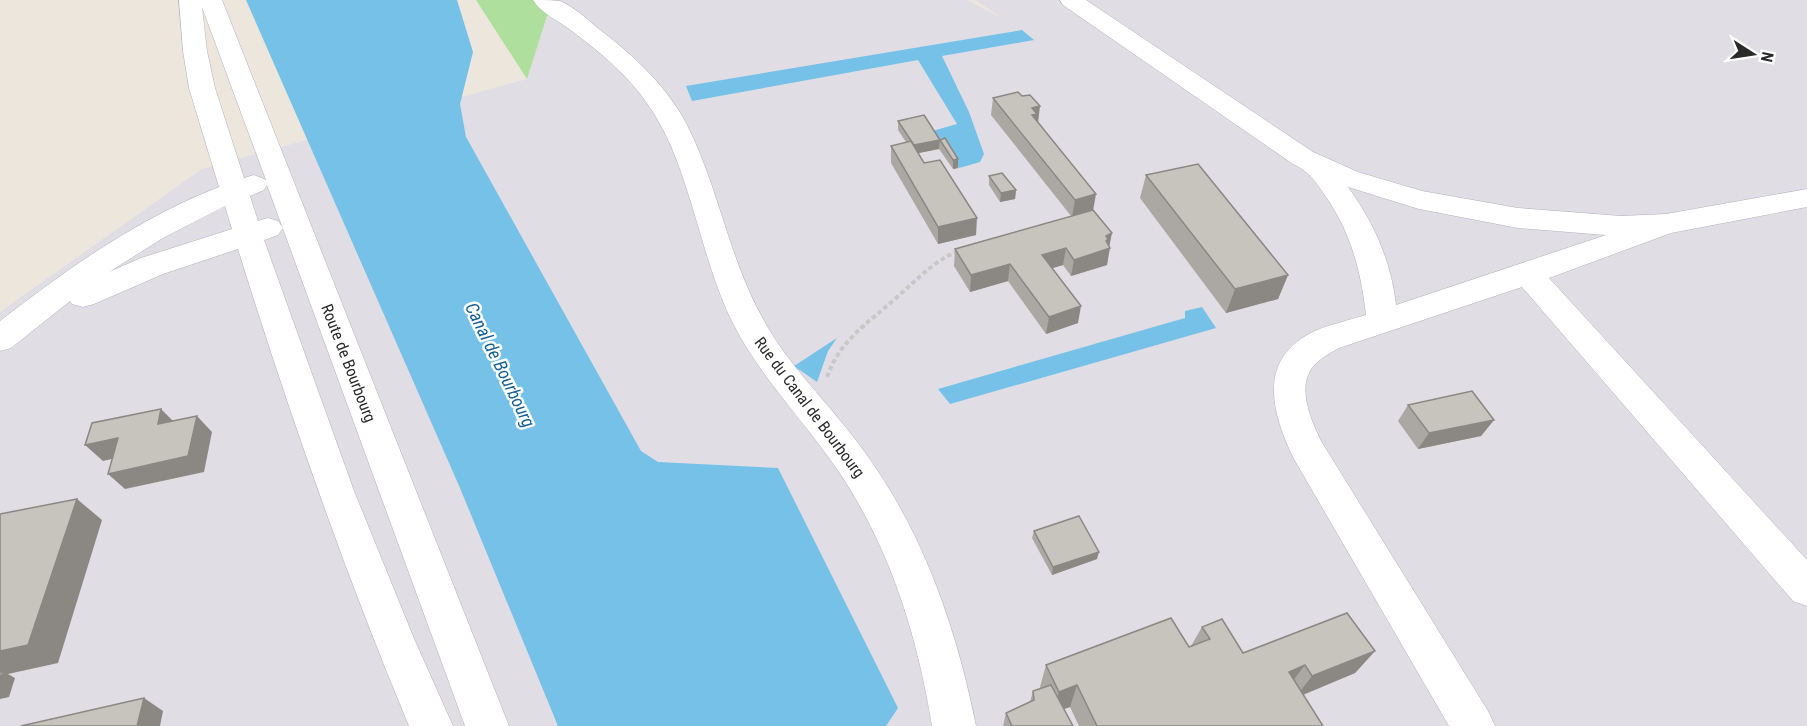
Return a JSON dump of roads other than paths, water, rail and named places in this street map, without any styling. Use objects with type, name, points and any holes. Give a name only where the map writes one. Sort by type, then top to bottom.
[{"type":"street","points":[[190,0],[202,88],[234,191],[341,506],[430,726]]},
{"type":"street","name":"Route de Bourbourg","points":[[211,0],[487,726]]},
{"type":"street","name":"Rue du Canal de Bourbourg","points":[[544,0],[614,51],[662,104],[676,128],[747,319],[772,360],[862,478],[898,542],[940,652],[954,726]]},
{"type":"street","points":[[1071,0],[1272,138],[1317,165],[1364,184],[1411,198],[1496,215],[1595,225],[1666,224]]},
{"type":"street","points":[[1317,165],[1351,210],[1366,240],[1377,276],[1382,321]]},
{"type":"street","points":[[0,339],[61,292],[147,233],[202,204],[278,176]]},
{"type":"street","points":[[1473,726],[1306,449],[1292,416],[1287,393],[1289,381],[1299,359],[1317,344],[1328,339],[1528,274],[1666,224],[1807,198]]},
{"type":"street","points":[[0,347],[53,313],[110,283],[152,266],[294,219]]},
{"type":"street","points":[[1528,274],[1807,588]]},
{"type":"water","name":"Canal de Bourbourg","points":[[246,0],[457,0],[473,52],[460,104],[466,137],[641,451],[658,462],[778,468],[898,708],[886,726],[558,726],[460,488]]},
{"type":"water","points":[[1022,30],[1034,40],[942,56],[969,112],[984,154],[980,162],[959,168],[945,147],[940,148],[929,132],[957,124],[918,60],[692,101],[686,86]]},
{"type":"water","points":[[1202,307],[1216,328],[950,404],[938,389],[1185,318],[1185,311]]},
{"type":"water","points":[[837,338],[828,351],[817,382],[794,366]]}]
